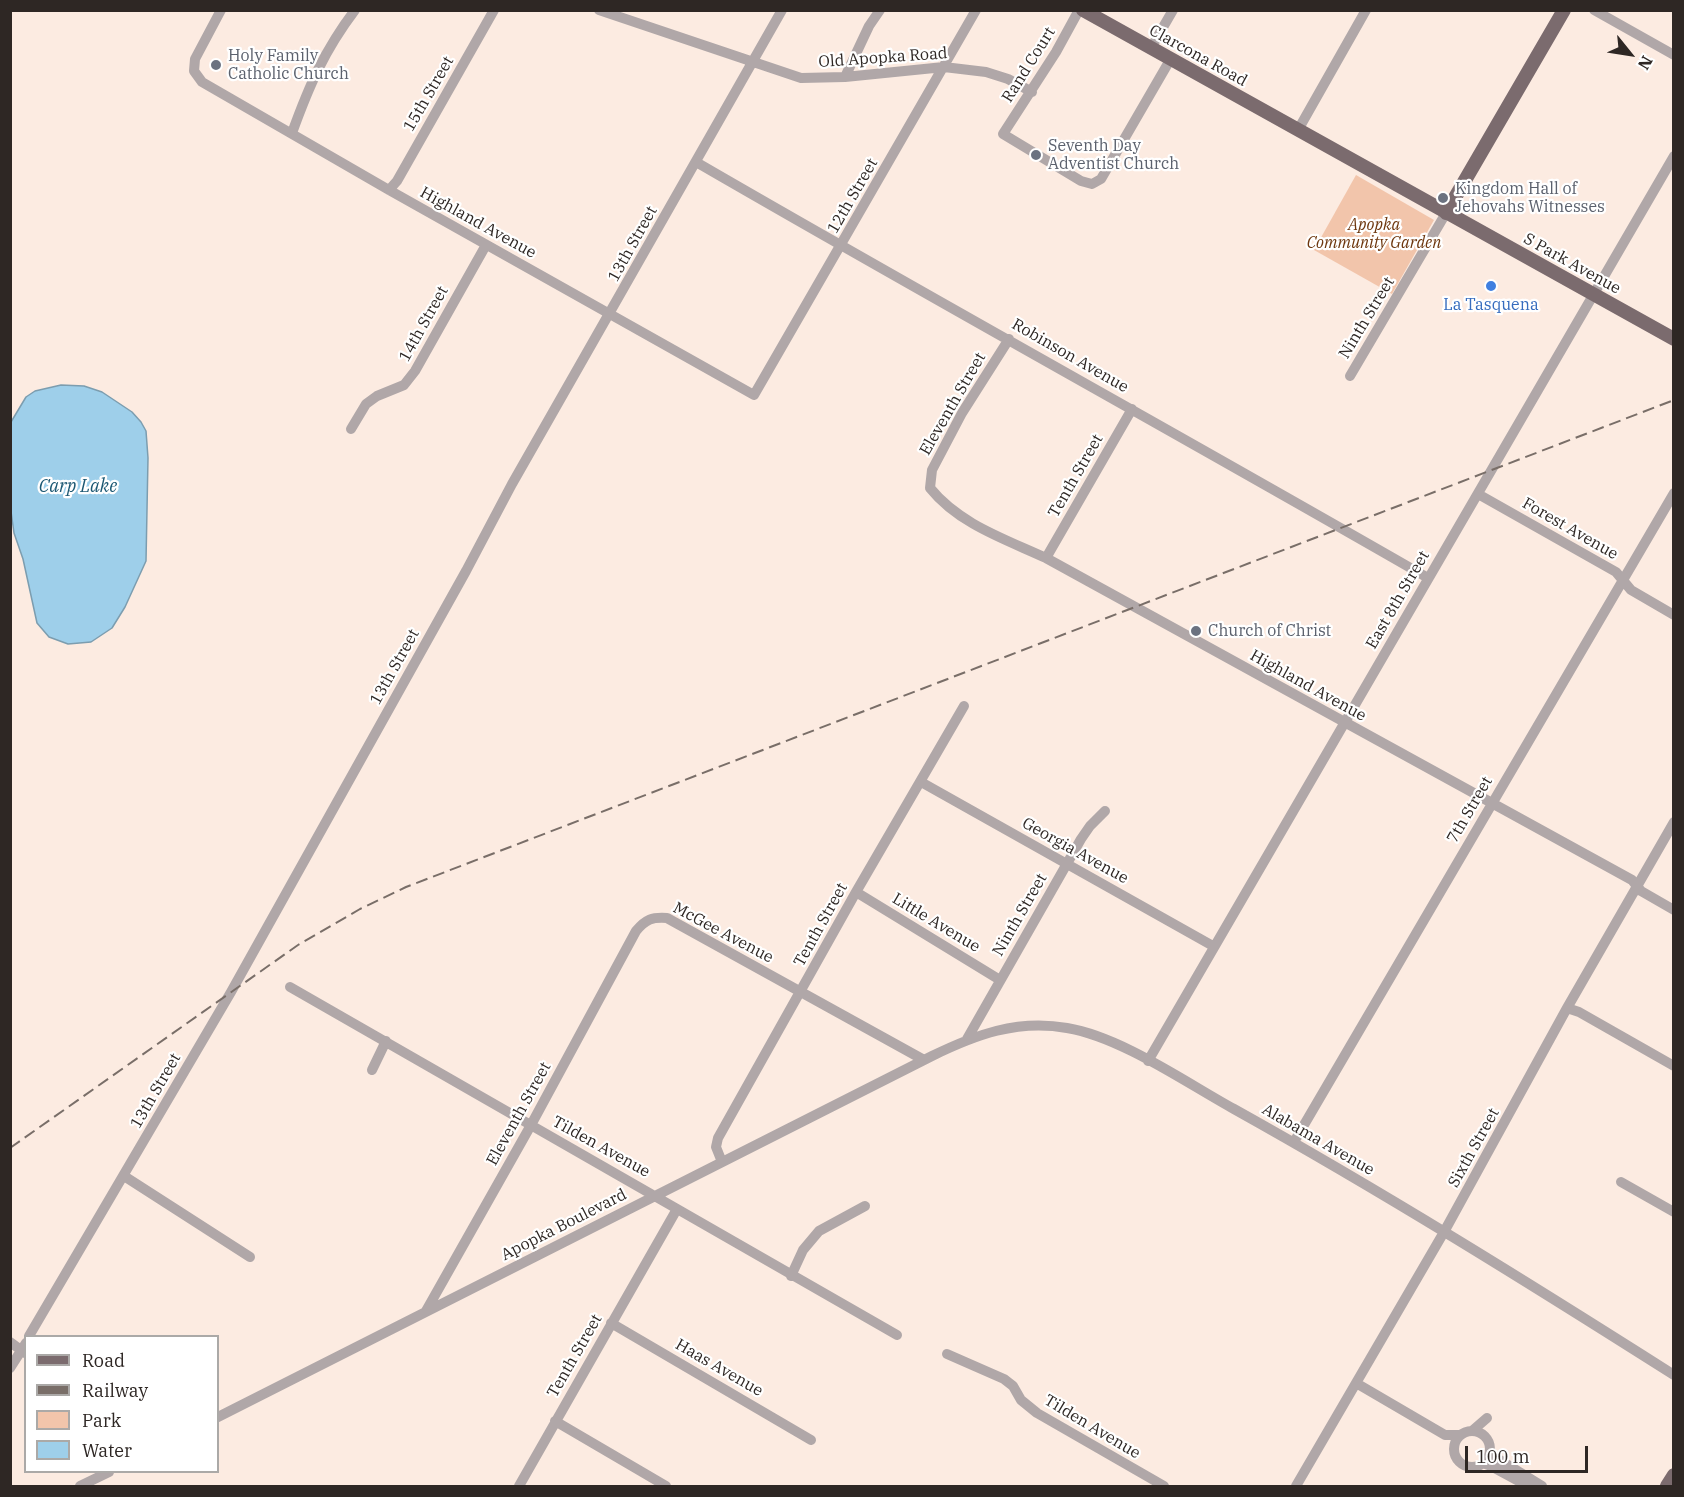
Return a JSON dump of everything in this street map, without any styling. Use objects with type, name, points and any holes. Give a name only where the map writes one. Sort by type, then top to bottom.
[{"type":"main road","name":"Clarcona Road","points":[[1081,10],[1298,130]]},
{"type":"main road","points":[[1446,213],[1564,10]]},
{"type":"main road","name":"S Park Avenue","points":[[1298,130],[1594,294],[1671,333]]},
{"type":"main road","points":[[1667,1486],[1674,1475]]},
{"type":"street","name":"Highland Avenue","points":[[221,10],[195,59],[194,71],[202,82],[388,190],[754,395]]},
{"type":"street","points":[[292,133],[315,74],[335,37],[355,10]]},
{"type":"street","name":"15th Street","points":[[388,190],[397,181],[494,10]]},
{"type":"street","name":"Old Apopka Road","points":[[598,10],[801,78],[845,77],[944,67],[986,72],[1008,79],[1032,92]]},
{"type":"street","name":"13th Street","points":[[30,1335],[231,992],[466,571],[512,484],[782,10]]},
{"type":"street","points":[[845,77],[869,26],[880,10]]},
{"type":"street","name":"12th Street","points":[[754,395],[976,10]]},
{"type":"street","name":"Rand Court","points":[[1081,10],[1032,92],[1003,134],[1081,181],[1092,184],[1101,179],[1170,60]]},
{"type":"street","points":[[1151,48],[1173,10]]},
{"type":"street","points":[[1298,130],[1366,10]]},
{"type":"street","points":[[1594,10],[1674,55]]},
{"type":"street","name":"East 8th Street","points":[[1148,1060],[1674,156]]},
{"type":"street","name":"Robinson Avenue","points":[[696,162],[1428,578]]},
{"type":"street","name":"Ninth Street","points":[[1350,376],[1446,213]]},
{"type":"street","name":"14th Street","points":[[351,429],[366,404],[377,396],[404,385],[415,371],[486,245]]},
{"type":"street","name":"Eleventh Street","points":[[930,488],[932,470],[962,412],[1009,339]]},
{"type":"street","name":"Tenth Street","points":[[1046,558],[1132,409]]},
{"type":"street","name":"Highland Avenue","points":[[930,488],[941,502],[967,521],[1046,558],[1632,880],[1641,891],[1674,910]]},
{"type":"street","name":"7th Street","points":[[1294,1142],[1674,493]]},
{"type":"street","name":"Forest Avenue","points":[[1478,494],[1616,572],[1631,590],[1674,615]]},
{"type":"street","name":"Tenth Street","points":[[722,1162],[716,1147],[718,1138],[856,892],[964,706]]},
{"type":"street","name":"Georgia Avenue","points":[[921,782],[1213,946]]},
{"type":"street","name":"Ninth Street","points":[[967,1039],[1090,826],[1105,811]]},
{"type":"street","name":"Sixth Street","points":[[1296,1486],[1444,1232],[1567,1008],[1674,822]]},
{"type":"street","name":"Little Avenue","points":[[856,892],[1000,980]]},
{"type":"street","name":"McGee Avenue","points":[[636,931],[644,921],[653,917],[668,918],[924,1060]]},
{"type":"street","name":"Eleventh Street","points":[[426,1311],[531,1125],[636,931]]},
{"type":"street","name":"Tilden Avenue","points":[[290,987],[897,1335]]},
{"type":"street","points":[[1567,1008],[1579,1012],[1674,1066]]},
{"type":"street","name":"Alabama Avenue","points":[[924,1060],[967,1039],[1012,1027],[1057,1026],[1095,1035],[1148,1060],[1294,1142],[1674,1375]]},
{"type":"street","points":[[372,1070],[386,1041]]},
{"type":"street","name":"Apopka Boulevard","points":[[219,1416],[924,1060]]},
{"type":"street","points":[[124,1176],[250,1257]]},
{"type":"street","points":[[1621,1182],[1674,1212]]},
{"type":"street","points":[[791,1276],[803,1250],[819,1231],[865,1206]]},
{"type":"street","name":"Tenth Street","points":[[519,1486],[677,1209]]},
{"type":"street","name":"Haas Avenue","points":[[611,1323],[811,1440]]},
{"type":"street","points":[[10,1342],[24,1349],[10,1368]]},
{"type":"street","name":"Tilden Avenue","points":[[947,1354],[1004,1379],[1013,1386],[1021,1400],[1037,1413],[1164,1486]]},
{"type":"street","points":[[1356,1383],[1445,1435],[1458,1461],[1463,1465],[1491,1466],[1528,1486]]},
{"type":"street","points":[[1454,1450],[1457,1439],[1489,1420],[1488,1445],[1483,1464]]},
{"type":"street","points":[[555,1421],[666,1486]]},
{"type":"street","points":[[1445,1435],[1478,1432],[1495,1457],[1542,1486]]},
{"type":"street","points":[[80,1486],[107,1473]]},
{"type":"green space","name":"Apopka Community Garden","points":[[1356,175],[1434,220],[1392,294],[1314,250]]},
{"type":"water","name":"Carp Lake","points":[[61,385],[84,386],[102,392],[132,412],[146,431],[148,458],[146,561],[125,607],[112,628],[91,642],[68,644],[49,637],[37,623],[23,559],[14,533],[10,504],[11,422],[26,397],[35,391]]},
{"type":"railway","points":[[10,1148],[298,945],[360,909],[406,887],[1674,400]]},
{"type":"place","name":"Holy Family Catholic Church","points":[[216,65]]},
{"type":"place","name":"Seventh Day Adventist Church","points":[[1036,155]]},
{"type":"place","name":"Kingdom Hall of Jehovahs Witnesses","points":[[1443,198]]},
{"type":"place","name":"La Tasquena","points":[[1491,286]]},
{"type":"place","name":"Church of Christ","points":[[1196,631]]}]
